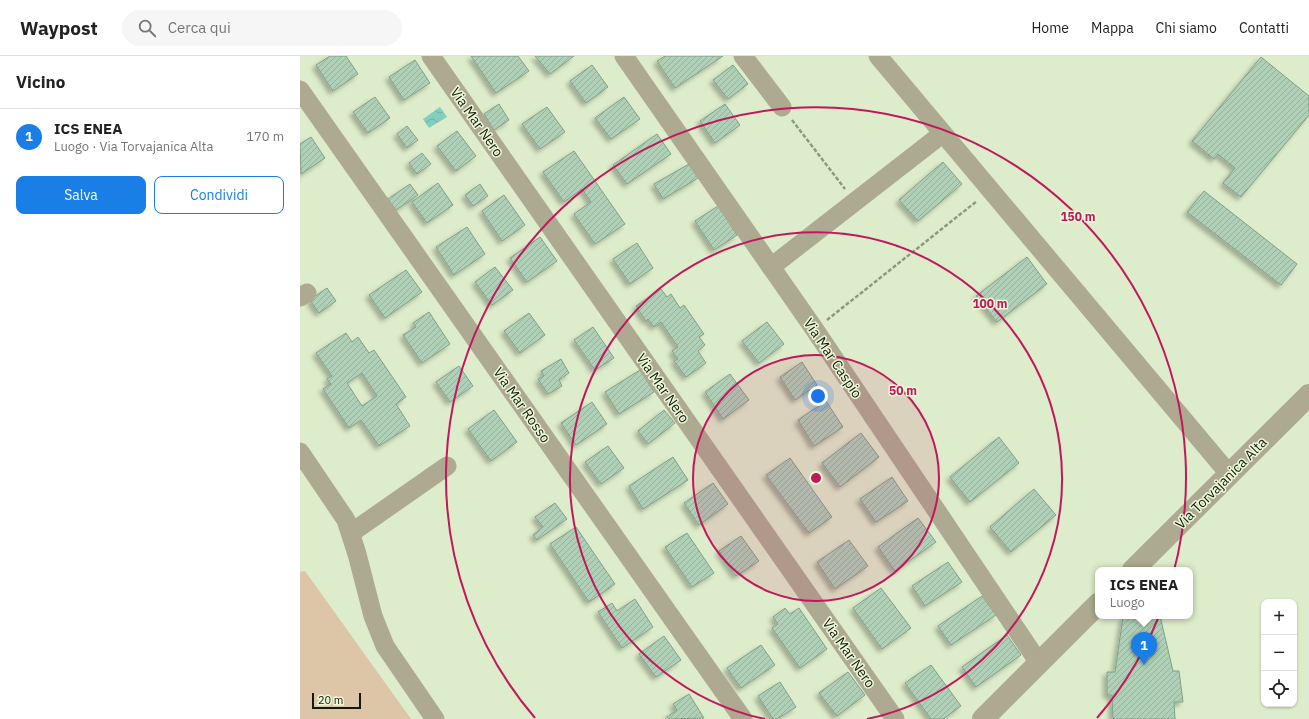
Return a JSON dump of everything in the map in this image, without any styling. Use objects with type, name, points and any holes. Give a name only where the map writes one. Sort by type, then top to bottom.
[{"type":"street","name":"Via Mar Nero","points":[[431,56],[895,719]]},
{"type":"street","name":"Via Mar Caspio","points":[[624,56],[815,330],[1038,663]]},
{"type":"street","points":[[743,56],[782,106]]},
{"type":"street","points":[[878,56],[1230,475]]},
{"type":"street","name":"Via Mar Rosso","points":[[300,90],[743,719]]},
{"type":"street","points":[[771,267],[942,134]]},
{"type":"street","name":"Via Torvajanica Alta","points":[[1136,567],[1309,395]]},
{"type":"street","points":[[300,452],[343,516],[351,533],[372,611],[383,641],[394,660],[435,719]]},
{"type":"street","points":[[351,533],[447,466]]},
{"type":"street","points":[[983,719],[1095,607]]},
{"type":"path","points":[[782,106],[855,202]]},
{"type":"path","points":[[815,330],[990,191]]},
{"type":"shaded area","points":[[305,571],[411,719],[300,719],[300,572]]},
{"type":"water","points":[[440,107],[447,117],[429,128],[423,119]]},
{"type":"building","points":[[330,56],[346,56],[358,74],[333,91],[316,65]]},
{"type":"building","points":[[471,56],[518,56],[529,71],[496,93]]},
{"type":"building","points":[[535,56],[574,56],[550,74]]},
{"type":"building","points":[[665,56],[723,56],[675,88],[657,61]]},
{"type":"building","points":[[1261,57],[1309,96],[1309,115],[1241,197],[1223,183],[1235,168],[1218,154],[1214,159],[1192,141]]},
{"type":"building","points":[[415,60],[430,83],[404,100],[389,77]]},
{"type":"building","points":[[592,65],[608,87],[586,103],[570,81]]},
{"type":"building","points":[[733,65],[748,84],[728,99],[713,80]]},
{"type":"building","points":[[375,97],[390,118],[368,133],[353,112]]},
{"type":"building","points":[[624,97],[640,119],[611,139],[595,118]]},
{"type":"building","points":[[499,104],[509,120],[494,130],[484,114]]},
{"type":"building","points":[[725,104],[740,125],[715,143],[700,121]]},
{"type":"building","points":[[547,107],[565,132],[540,149],[522,124]]},
{"type":"building","points":[[407,126],[418,140],[407,148],[397,134]]},
{"type":"building","points":[[457,131],[476,156],[456,171],[437,146]]},
{"type":"building","points":[[657,134],[671,154],[627,184],[613,165]]},
{"type":"building","points":[[311,137],[325,158],[301,174],[300,144]]},
{"type":"building","points":[[574,151],[625,224],[595,244],[574,214],[591,202],[582,189],[564,202],[543,172]]},
{"type":"building","points":[[422,153],[431,164],[417,174],[409,163]]},
{"type":"building","points":[[943,162],[962,184],[918,221],[899,200]]},
{"type":"building","points":[[689,164],[698,178],[663,199],[654,184]]},
{"type":"building","points":[[438,183],[453,205],[427,223],[412,202]]},
{"type":"building","points":[[410,184],[418,195],[396,210],[388,199]]},
{"type":"building","points":[[480,184],[488,196],[473,206],[465,195]]},
{"type":"building","points":[[1204,191],[1297,264],[1281,285],[1187,212]]},
{"type":"building","points":[[504,195],[525,225],[502,241],[482,211]]},
{"type":"building","points":[[718,206],[737,235],[714,250],[695,221]]},
{"type":"building","points":[[467,227],[485,254],[454,275],[436,247]]},
{"type":"building","points":[[540,237],[557,261],[527,282],[510,258]]},
{"type":"building","points":[[637,243],[653,268],[630,284],[613,259]]},
{"type":"building","points":[[1027,257],[1047,284],[997,322],[976,296]]},
{"type":"building","points":[[495,267],[513,290],[492,305],[475,282]]},
{"type":"building","points":[[406,270],[422,292],[385,318],[369,295]]},
{"type":"building","points":[[327,288],[336,301],[319,313],[310,300]]},
{"type":"building","points":[[661,289],[667,297],[671,294],[680,308],[684,305],[704,334],[699,337],[705,345],[698,351],[706,363],[686,377],[674,361],[678,359],[672,351],[678,347],[661,322],[654,327],[648,319],[646,321],[636,306]]},
{"type":"building","points":[[429,312],[450,344],[422,363],[403,335],[416,327],[413,323]]},
{"type":"building","points":[[529,313],[545,335],[520,353],[504,331]]},
{"type":"building","points":[[767,322],[784,344],[759,363],[742,341]]},
{"type":"building","points":[[593,327],[614,358],[595,370],[574,340]]},
{"type":"building","points":[[346,333],[352,342],[358,337],[369,353],[374,350],[406,397],[396,404],[410,426],[379,446],[361,420],[349,428],[323,389],[331,384],[327,379],[332,376],[316,353]],"holes":[[[362,373],[377,396],[362,406],[347,383]]]},
{"type":"building","points":[[561,359],[569,373],[559,380],[562,386],[548,394],[538,379],[544,376],[541,371]]},
{"type":"building","points":[[802,362],[817,385],[795,400],[780,377]]},
{"type":"building","points":[[459,366],[473,386],[450,402],[436,382]]},
{"type":"building","points":[[640,370],[654,392],[619,414],[605,392]]},
{"type":"building","points":[[730,374],[749,400],[723,419],[705,392]]},
{"type":"building","points":[[826,401],[843,427],[814,446],[798,420]]},
{"type":"building","points":[[592,402],[607,424],[576,445],[561,423]]},
{"type":"building","points":[[494,410],[517,442],[491,461],[468,429]]},
{"type":"building","points":[[664,410],[675,423],[648,444],[638,431]]},
{"type":"building","points":[[861,433],[879,457],[840,487],[822,463]]},
{"type":"building","points":[[999,437],[1019,463],[970,502],[950,477]]},
{"type":"building","points":[[608,446],[624,468],[601,484],[585,462]]},
{"type":"building","points":[[673,457],[688,480],[643,509],[629,486]]},
{"type":"building","points":[[790,458],[832,517],[809,533],[766,475]]},
{"type":"building","points":[[892,477],[908,501],[876,522],[860,499]]},
{"type":"building","points":[[713,483],[728,504],[699,525],[684,503]]},
{"type":"building","points":[[1034,489],[1056,515],[1011,552],[990,527]]},
{"type":"building","points":[[555,503],[567,519],[537,540],[533,535],[543,527],[535,517]]},
{"type":"building","points":[[918,518],[936,542],[895,571],[878,547]]},
{"type":"building","points":[[576,527],[615,584],[589,602],[550,544]]},
{"type":"building","points":[[687,533],[714,573],[692,587],[665,547]]},
{"type":"building","points":[[741,536],[759,561],[736,576],[719,551]]},
{"type":"building","points":[[849,540],[868,566],[835,589],[817,562]]},
{"type":"building","points":[[948,562],[962,582],[925,606],[912,586]]},
{"type":"building","points":[[881,588],[911,628],[882,649],[853,608]]},
{"type":"building","points":[[982,596],[996,615],[951,645],[938,626]]},
{"type":"building","points":[[635,599],[653,627],[622,648],[598,612],[612,603],[617,611]]},
{"type":"building","points":[[785,608],[790,614],[799,608],[827,649],[800,668],[772,628],[778,624],[773,617]]},
{"type":"building","points":[[1123,619],[1161,619],[1173,671],[1179,671],[1183,702],[1174,702],[1175,719],[1113,719],[1112,695],[1107,695],[1107,672],[1115,672]]},
{"type":"building","points":[[1007,635],[1021,655],[976,687],[962,667]]},
{"type":"building","points":[[664,636],[681,660],[656,677],[639,654]]},
{"type":"building","points":[[761,645],[775,665],[741,688],[727,668]]},
{"type":"building","points":[[931,665],[961,706],[943,719],[931,719],[905,683]]},
{"type":"building","points":[[848,672],[865,695],[837,716],[819,693]]},
{"type":"building","points":[[780,682],[796,707],[777,719],[773,719],[758,696]]},
{"type":"building","points":[[689,694],[704,718],[668,719],[667,717],[677,710],[673,704]]},
{"type":"place","name":"ICS ENEA","points":[[1144,665]]}]
